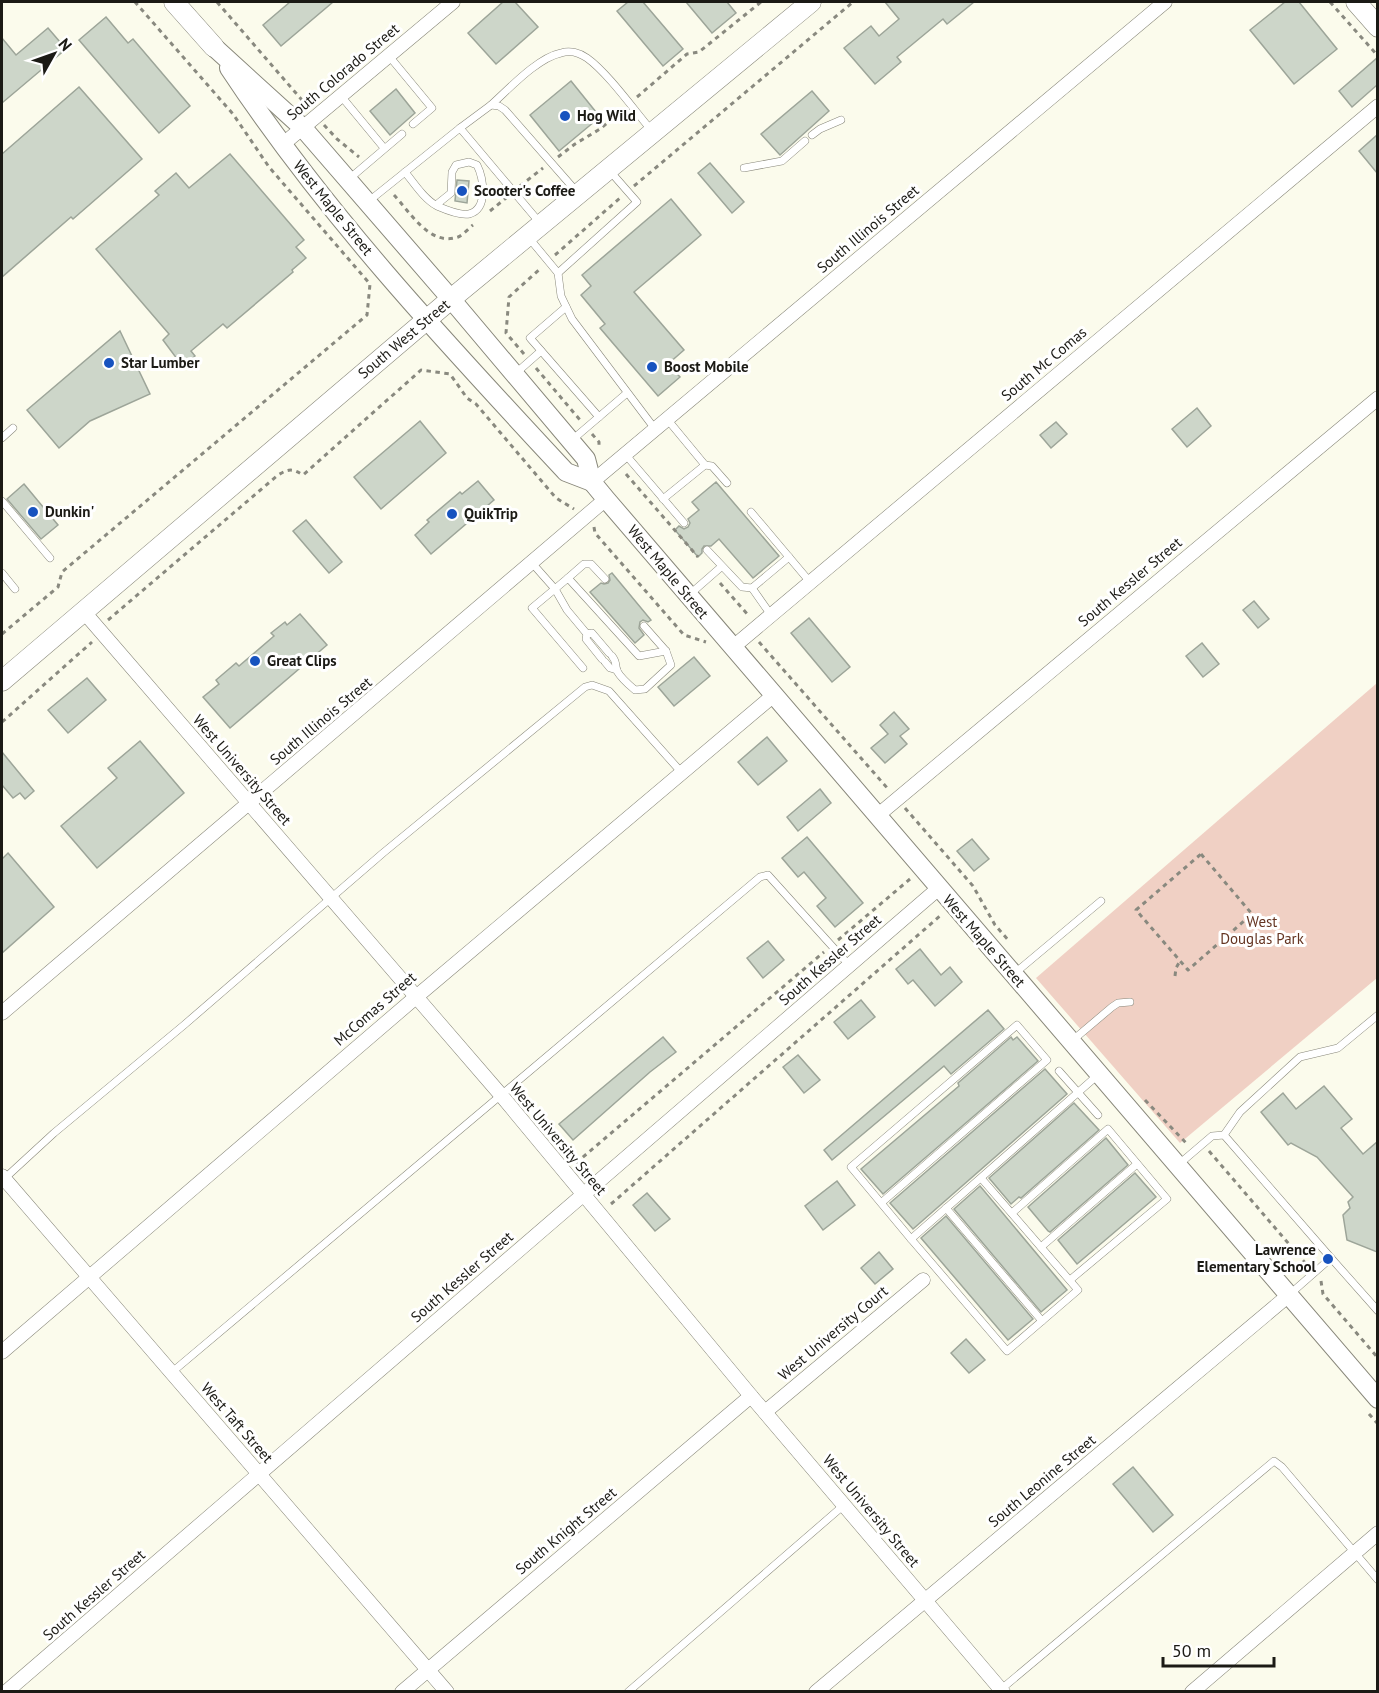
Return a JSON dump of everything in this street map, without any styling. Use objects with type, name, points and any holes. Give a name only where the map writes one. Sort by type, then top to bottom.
[{"type":"main road","name":"West Maple Street","points":[[174,2],[214,47]]},
{"type":"main road","name":"South West Street","points":[[2,681],[452,299],[811,2]]},
{"type":"main road","points":[[1356,2],[1377,27]]},
{"type":"street","name":"South Colorado Street","points":[[282,145],[453,2]]},
{"type":"street","name":"South Illinois Street","points":[[592,482],[1165,2]]},
{"type":"street","name":"West Maple Street","points":[[214,47],[271,96],[303,128],[452,299],[586,459],[592,482],[877,816],[933,893],[1013,974],[1099,1074],[1288,1295],[1370,1402]]},
{"type":"street","name":"West Maple Street","points":[[214,47],[282,145],[426,321],[566,472],[592,482]]},
{"type":"street","name":"South Mc Comas","points":[[732,648],[1377,106]]},
{"type":"street","points":[[353,232],[372,208]]},
{"type":"street","name":"South Kessler Street","points":[[877,816],[1377,398]]},
{"type":"street","name":"South Illinois Street","points":[[2,1013],[606,499]]},
{"type":"street","name":"West University Street","points":[[84,612],[501,1095],[751,1396],[1001,1691]]},
{"type":"street","name":"McComas Street","points":[[2,1352],[416,997],[774,695]]},
{"type":"street","name":"South Kessler Street","points":[[6,1692],[933,893]]},
{"type":"street","name":"West Taft Street","points":[[3,1178],[447,1692]]},
{"type":"street","name":"West University Court","points":[[765,1412],[923,1280]]},
{"type":"street","name":"South Leonine Street","points":[[816,1692],[1288,1295]]},
{"type":"street","name":"South Knight Street","points":[[402,1692],[751,1396]]},
{"type":"street","points":[[1192,1692],[1377,1533]]},
{"type":"lane","points":[[372,208],[405,172],[548,58],[559,53],[577,53],[598,67],[653,132]]},
{"type":"lane","points":[[389,56],[432,108],[413,124]]},
{"type":"lane","points":[[341,96],[384,148]]},
{"type":"lane","points":[[491,105],[500,106],[506,110],[579,194]]},
{"type":"lane","points":[[744,168],[782,161],[820,129],[841,120]]},
{"type":"lane","points":[[460,128],[535,230],[558,273],[561,296],[572,319],[655,429]]},
{"type":"lane","points":[[347,180],[402,134]]},
{"type":"lane","points":[[405,172],[422,193],[436,205],[462,214],[469,214],[480,203],[483,194],[483,182],[477,165],[469,162],[456,165],[452,172],[451,193],[436,205]]},
{"type":"lane","points":[[558,273],[637,202],[609,169]]},
{"type":"lane","points":[[566,307],[530,338],[599,417]]},
{"type":"lane","points":[[515,374],[541,351]]},
{"type":"lane","points":[[571,441],[627,393]]},
{"type":"lane","points":[[667,419],[705,465],[712,466],[727,483]]},
{"type":"lane","points":[[2,438],[13,428]]},
{"type":"lane","points":[[625,454],[684,523]]},
{"type":"lane","points":[[663,499],[705,465]]},
{"type":"lane","points":[[2,501],[50,558]]},
{"type":"lane","points":[[751,512],[810,582]]},
{"type":"lane","points":[[707,550],[742,587],[752,588],[789,557]]},
{"type":"lane","points":[[532,563],[555,589],[567,610],[587,634],[586,639],[610,668],[617,670]]},
{"type":"lane","points":[[583,668],[532,608],[584,564],[591,564],[605,579]]},
{"type":"lane","points":[[688,596],[722,567]]},
{"type":"lane","points":[[2,573],[15,589]]},
{"type":"lane","points":[[568,578],[639,657],[666,651]]},
{"type":"lane","points":[[752,588],[771,615]]},
{"type":"lane","points":[[587,634],[592,633],[611,655],[616,662],[617,670],[626,682],[635,690],[645,689],[671,665],[666,651],[644,626]]},
{"type":"lane","points":[[3,1178],[330,898],[585,687],[592,684],[609,691],[682,773]]},
{"type":"lane","points":[[171,1373],[765,874],[773,879],[849,965]]},
{"type":"lane","points":[[1013,974],[1101,901]]},
{"type":"lane","points":[[1071,1042],[1112,1006],[1130,1002]]},
{"type":"lane","points":[[1224,1136],[1240,1112],[1300,1057],[1338,1048],[1377,1015]]},
{"type":"lane","points":[[881,1203],[1047,1060],[1017,1025],[851,1167],[881,1203],[911,1239],[1007,1351],[1078,1290],[981,1178]]},
{"type":"lane","points":[[1059,1071],[1098,1115]]},
{"type":"lane","points":[[911,1239],[1099,1074]]},
{"type":"lane","points":[[1012,1213],[1108,1129],[1167,1199],[1070,1280]]},
{"type":"lane","points":[[1177,1166],[1212,1136],[1224,1136],[1377,1311]]},
{"type":"lane","points":[[1041,1247],[1137,1164]]},
{"type":"lane","points":[[946,1208],[1042,1321]]},
{"type":"lane","points":[[1288,1295],[1331,1258]]},
{"type":"lane","points":[[1001,1691],[1274,1461],[1282,1467],[1377,1580]]},
{"type":"lane","points":[[628,1692],[844,1505]]},
{"type":"path","points":[[2,634],[58,587],[62,572],[367,315],[370,284],[269,166],[233,114],[135,2]]},
{"type":"path","points":[[1330,2],[1377,56]]},
{"type":"path","points":[[501,308],[508,308]]},
{"type":"path","points":[[2,722],[92,643],[108,620],[278,475],[288,469],[303,475],[421,370],[450,374],[467,398],[476,404],[556,498],[593,524],[595,533],[684,635],[706,642],[713,650]]},
{"type":"path","points":[[1201,854],[1252,914],[1188,970],[1180,961],[1136,910],[1201,854]]},
{"type":"path","points":[[576,1163],[910,879],[933,893],[941,915],[611,1204]]},
{"type":"path","points":[[1175,976],[1180,961]]},
{"type":"path","points":[[1203,1144],[1321,1281],[1323,1294],[1377,1358]]},
{"type":"path","points":[[1370,1402],[1377,1424]]},
{"type":"green space","name":"West Douglas Park","points":[[1377,683],[1377,978],[1180,1143],[1036,978]]},
{"type":"building","points":[[290,2],[333,2],[281,46],[263,25]]},
{"type":"building","points":[[503,2],[515,2],[538,27],[496,64],[468,33]]},
{"type":"building","points":[[628,2],[643,2],[683,49],[663,66],[617,11]]},
{"type":"building","points":[[686,2],[727,2],[736,13],[712,33]]},
{"type":"building","points":[[885,2],[974,2],[947,24],[943,19],[897,57],[901,62],[875,84],[844,48],[871,26],[879,36],[899,19]]},
{"type":"building","points":[[1285,2],[1299,2],[1337,49],[1294,84],[1250,30]]},
{"type":"building","points":[[106,17],[128,43],[133,39],[190,106],[159,133],[79,40]]},
{"type":"building","points":[[48,28],[66,49],[2,103],[2,38],[16,55]]},
{"type":"building","points":[[1377,58],[1377,85],[1352,107],[1339,91]]},
{"type":"building","name":"Hog Wild","points":[[571,81],[600,117],[559,151],[530,115]]},
{"type":"building","points":[[79,87],[142,159],[2,277],[2,154]]},
{"type":"building","points":[[396,89],[415,113],[390,135],[370,111]]},
{"type":"building","points":[[812,91],[829,111],[780,155],[761,134]]},
{"type":"building","points":[[1377,135],[1377,173],[1359,151]]},
{"type":"building","points":[[230,154],[304,240],[296,247],[306,258],[292,270],[293,272],[227,328],[223,324],[191,351],[195,356],[183,367],[163,340],[169,334],[96,249],[159,195],[155,191],[176,173],[189,188]]},
{"type":"building","points":[[710,163],[744,202],[732,213],[698,173]]},
{"type":"building","name":"Scooter's Coffee","points":[[457,180],[469,181],[467,203],[455,201]]},
{"type":"building","points":[[671,199],[701,235],[634,292],[684,350],[668,364],[680,377],[658,396],[600,328],[605,324],[581,295],[591,286],[582,275]]},
{"type":"building","name":"Star Lumber","points":[[120,331],[150,394],[90,421],[59,448],[27,410]]},
{"type":"building","points":[[1197,408],[1211,426],[1187,447],[1172,429]]},
{"type":"building","points":[[420,421],[446,453],[381,509],[354,477]]},
{"type":"building","points":[[1056,422],[1067,434],[1051,448],[1040,435]]},
{"type":"building","points":[[478,481],[494,500],[431,554],[415,535],[429,522],[427,520],[460,492],[462,494]]},
{"type":"building","points":[[716,482],[779,556],[753,578],[719,539],[711,546],[704,546],[698,557],[675,530],[679,526],[684,529],[688,527],[690,523],[688,519],[699,510],[692,502]]},
{"type":"building","name":"Dunkin'","points":[[24,484],[58,525],[41,539],[7,499]]},
{"type":"building","points":[[306,520],[342,562],[329,573],[293,531]]},
{"type":"building","points":[[612,573],[651,620],[640,622],[639,628],[644,635],[635,643],[590,592],[601,583],[608,583],[609,575]]},
{"type":"building","points":[[1254,601],[1269,619],[1258,628],[1243,610]]},
{"type":"building","points":[[300,614],[327,645],[230,728],[203,697],[219,684],[216,680],[236,663],[239,666],[274,636],[271,633],[285,622],[287,625]]},
{"type":"building","points":[[809,618],[850,667],[832,682],[791,633]]},
{"type":"building","points":[[1202,643],[1219,664],[1203,677],[1186,656]]},
{"type":"building","points":[[694,657],[710,676],[674,706],[658,687]]},
{"type":"building","points":[[87,678],[106,700],[68,733],[48,710]]},
{"type":"building","points":[[894,712],[909,729],[900,736],[907,744],[885,763],[871,748],[888,734],[880,725]]},
{"type":"building","points":[[767,737],[787,761],[758,785],[738,762]]},
{"type":"building","points":[[140,741],[184,793],[97,868],[61,826],[117,778],[108,768]]},
{"type":"building","points":[[2,752],[34,791],[25,799],[20,793],[13,798],[2,785]]},
{"type":"building","points":[[820,789],[831,803],[798,831],[787,817]]},
{"type":"building","points":[[807,837],[863,903],[835,927],[817,906],[826,898],[804,872],[798,877],[782,858]]},
{"type":"building","points":[[972,839],[989,859],[974,871],[957,851]]},
{"type":"building","points":[[8,853],[54,907],[2,953],[2,859]]},
{"type":"building","points":[[768,941],[784,960],[763,978],[747,958]]},
{"type":"building","points":[[920,949],[941,975],[950,967],[962,982],[935,1006],[913,980],[908,984],[896,969]]},
{"type":"building","points":[[861,1000],[875,1017],[848,1039],[834,1022]]},
{"type":"building","points":[[988,1010],[1004,1029],[951,1074],[944,1066],[832,1160],[824,1150]]},
{"type":"building","points":[[663,1037],[676,1052],[573,1140],[559,1124]]},
{"type":"building","points":[[1011,1037],[1013,1040],[1017,1037],[1038,1061],[883,1194],[861,1169],[959,1086],[958,1083]]},
{"type":"building","points":[[798,1055],[820,1080],[804,1093],[783,1067]]},
{"type":"building","points":[[1045,1069],[1067,1094],[913,1229],[890,1203]]},
{"type":"building","name":"Lawrence Elementary School","points":[[1324,1086],[1352,1119],[1341,1128],[1363,1154],[1377,1142],[1377,1252],[1347,1240],[1343,1215],[1350,1208],[1348,1202],[1353,1197],[1317,1157],[1291,1143],[1288,1145],[1261,1112],[1283,1093],[1296,1109]]},
{"type":"building","points":[[1074,1103],[1099,1130],[1021,1198],[1019,1197],[1011,1204],[989,1178]]},
{"type":"building","points":[[1106,1138],[1128,1165],[1050,1232],[1048,1231],[1028,1207]]},
{"type":"building","points":[[1135,1173],[1156,1197],[1077,1264],[1058,1240]]},
{"type":"building","points":[[837,1181],[855,1205],[823,1230],[805,1206]]},
{"type":"building","points":[[980,1186],[1067,1290],[1041,1312],[954,1209]]},
{"type":"building","points":[[647,1193],[670,1219],[655,1231],[633,1205]]},
{"type":"building","points":[[946,1216],[1033,1319],[1008,1340],[921,1238]]},
{"type":"building","points":[[879,1252],[893,1269],[875,1284],[861,1268]]},
{"type":"building","points":[[966,1339],[985,1360],[969,1373],[951,1353]]},
{"type":"building","points":[[1133,1467],[1173,1515],[1153,1532],[1113,1484]]},
{"type":"place","name":"Hog Wild","points":[[565,116]]},
{"type":"place","name":"Scooter's Coffee","points":[[462,191]]},
{"type":"place","name":"Star Lumber","points":[[109,363]]},
{"type":"place","name":"Boost Mobile","points":[[652,367]]},
{"type":"place","name":"Dunkin'","points":[[33,512]]},
{"type":"place","name":"QuikTrip","points":[[452,514]]},
{"type":"place","name":"Great Clips","points":[[255,661]]},
{"type":"place","name":"Lawrence Elementary School","points":[[1328,1259]]}]
